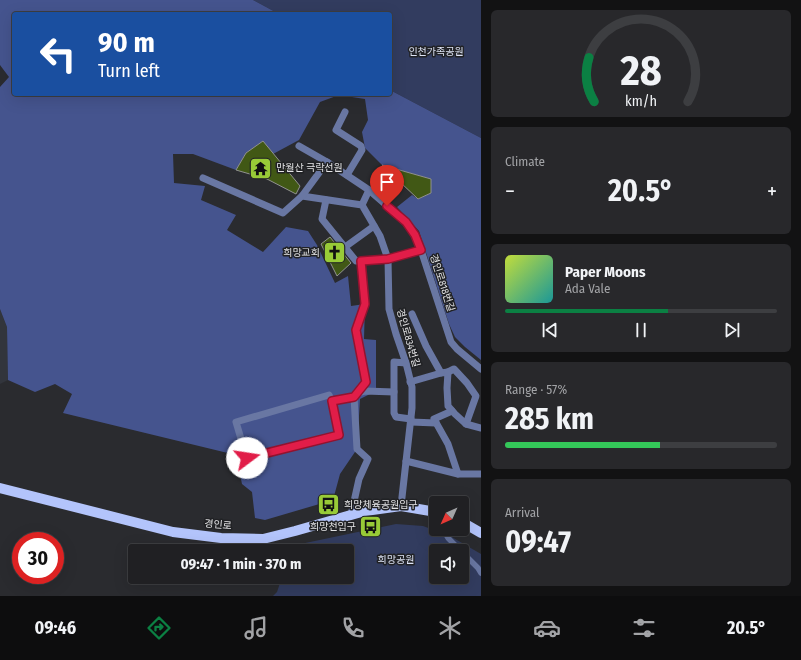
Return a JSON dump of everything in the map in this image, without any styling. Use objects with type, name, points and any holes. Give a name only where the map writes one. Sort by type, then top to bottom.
[{"type":"main road","name":"경인로","points":[[0,488],[173,532],[221,538],[263,539],[366,511],[401,506],[429,511]]},
{"type":"main road","points":[[469,526],[481,533]]},
{"type":"street","points":[[345,112],[336,130],[361,146],[362,150],[347,175]]},
{"type":"street","name":"경인로818번길","points":[[299,146],[327,162],[369,190],[406,222],[415,235],[421,250],[451,342],[481,369]]},
{"type":"street","points":[[203,178],[282,213],[302,196],[327,162]]},
{"type":"street","points":[[302,196],[362,205],[369,190]]},
{"type":"street","points":[[326,200],[322,219],[356,262],[388,259],[421,250]]},
{"type":"street","name":"경인로834번길","points":[[362,205],[380,236],[388,259],[389,309],[406,362],[412,388],[411,420],[401,506]]},
{"type":"street","points":[[344,247],[374,226]]},
{"type":"street","points":[[351,515],[359,480],[368,459],[357,449],[355,395],[366,382],[356,330],[365,304],[361,261]]},
{"type":"street","points":[[412,314],[426,346],[445,372],[448,406],[466,424],[481,428]]},
{"type":"street","points":[[406,362],[394,362],[394,413],[396,417],[436,423]]},
{"type":"street","points":[[410,382],[454,369],[467,383],[476,396],[466,424]]},
{"type":"street","points":[[332,401],[365,391],[394,392]]},
{"type":"street","points":[[329,395],[332,401],[339,435],[247,458],[236,422],[329,395]]},
{"type":"street","points":[[452,411],[434,419],[448,444],[458,474]]},
{"type":"street","points":[[406,461],[458,474],[481,474]]},
{"type":"street","points":[[447,536],[454,544]]},
{"type":"street","points":[[469,560],[478,568],[481,574]]},
{"type":"shaded area","points":[[0,0],[253,0],[275,12],[12,12],[12,96],[336,96],[320,102],[299,140],[273,154],[262,142],[246,153],[236,170],[193,154],[173,154],[174,183],[205,186],[201,200],[236,215],[227,230],[263,252],[286,227],[308,231],[317,245],[335,283],[348,276],[351,306],[365,304],[364,339],[376,340],[376,391],[360,399],[357,449],[340,474],[333,500],[265,520],[255,518],[252,492],[242,484],[236,455],[63,413],[72,394],[55,384],[35,392],[8,380],[7,327],[0,309],[0,87],[9,77],[0,65]]},
{"type":"shaded area","points":[[392,91],[481,138],[481,360],[455,337],[449,324],[419,231],[397,207],[412,195],[418,199],[431,193],[431,179],[382,165],[365,148],[362,132],[368,120],[365,99],[346,96],[392,96]]},
{"type":"shaded area","points":[[0,309],[7,327],[8,380],[0,384]]},
{"type":"green space","name":"인천가족공원","points":[[253,0],[481,0],[481,138],[392,91],[392,12],[275,12]]},
{"type":"green space","name":"희망공원","points":[[396,524],[423,526],[429,528],[429,536],[450,536],[464,544],[429,544],[429,584],[469,584],[469,547],[481,554],[481,596],[273,596],[277,592],[280,584],[354,584],[354,544],[300,544]]},
{"type":"building","name":"만월산 극락선원","points":[[263,141],[300,186],[296,194],[267,179],[236,170],[246,153]]},
{"type":"building","points":[[382,165],[431,179],[431,193],[418,199]]},
{"type":"building","name":"희망교회","points":[[330,237],[351,263],[337,276],[321,244]]},
{"type":"place","name":"만월산 극락선원","points":[[261,168]]},
{"type":"place","name":"희망교회","points":[[335,253]]},
{"type":"place","name":"희망체육공원입구","points":[[329,505]]},
{"type":"place","name":"희망천입구","points":[[371,527]]},
{"type":"route","points":[[247,458],[339,435],[332,401],[354,397],[366,382],[356,330],[365,304],[361,261],[388,259],[421,250],[415,235],[406,222],[387,206]]}]
